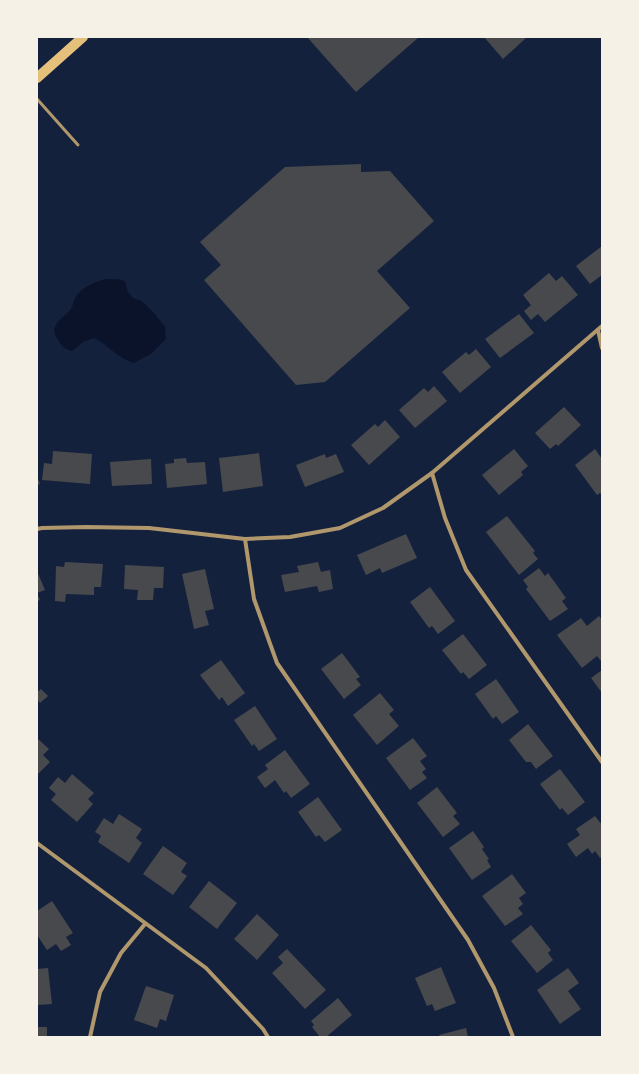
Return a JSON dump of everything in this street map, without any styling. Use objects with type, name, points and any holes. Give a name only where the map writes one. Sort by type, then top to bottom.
[{"type":"main road","points":[[37,78],[83,37]]},
{"type":"street","points":[[37,529],[86,527],[149,528],[245,540],[290,538],[340,528],[383,508],[432,473],[602,326]]},
{"type":"street","points":[[598,330],[602,348]]},
{"type":"street","points":[[432,473],[445,518],[466,570],[602,762]]},
{"type":"street","points":[[245,540],[254,599],[277,663],[468,940],[494,988],[513,1037]]},
{"type":"street","points":[[37,843],[206,968],[263,1029],[268,1037]]},
{"type":"street","points":[[90,1037],[100,992],[121,954],[145,924]]},
{"type":"lane","points":[[37,99],[78,145]]},
{"type":"water","points":[[106,279],[125,281],[128,292],[133,298],[142,301],[165,327],[166,339],[151,354],[134,363],[118,355],[94,338],[83,342],[72,351],[62,346],[55,335],[55,326],[71,309],[77,294],[98,281]]},
{"type":"building","points":[[307,37],[419,37],[356,92]]},
{"type":"building","points":[[484,37],[527,37],[503,59]]},
{"type":"building","points":[[361,164],[361,172],[390,171],[434,221],[377,271],[410,308],[325,382],[296,385],[204,280],[221,265],[200,242],[285,167]]},
{"type":"building","points":[[602,246],[602,275],[590,284],[576,266]]},
{"type":"building","points":[[549,273],[556,281],[562,276],[578,295],[545,322],[538,314],[531,320],[524,311],[531,305],[523,295]]},
{"type":"building","points":[[519,314],[534,333],[500,358],[485,339]]},
{"type":"building","points":[[476,349],[491,367],[460,393],[442,372],[466,352],[469,355]]},
{"type":"building","points":[[434,386],[447,401],[415,428],[399,410],[424,388],[428,392]]},
{"type":"building","points":[[564,407],[581,425],[558,446],[556,444],[550,449],[535,433]]},
{"type":"building","points":[[385,420],[400,437],[369,465],[351,445],[375,424],[378,427]]},
{"type":"building","points":[[514,449],[528,466],[521,472],[523,475],[499,495],[482,475]]},
{"type":"building","points":[[595,449],[602,459],[602,495],[600,493],[597,495],[575,465]]},
{"type":"building","points":[[53,451],[92,454],[90,484],[42,480],[44,463],[52,464]]},
{"type":"building","points":[[259,453],[263,486],[223,492],[219,458]]},
{"type":"building","points":[[325,454],[326,458],[336,454],[344,472],[305,487],[296,465]]},
{"type":"building","points":[[186,458],[187,463],[205,462],[207,484],[167,488],[165,464],[174,463],[174,459]]},
{"type":"building","points":[[151,459],[152,484],[112,486],[110,462]]},
{"type":"building","points":[[37,476],[40,484],[37,485]]},
{"type":"building","points":[[507,516],[535,551],[533,553],[538,559],[519,575],[486,532]]},
{"type":"building","points":[[406,534],[417,558],[382,573],[380,568],[366,575],[357,555]]},
{"type":"building","points":[[65,562],[103,564],[101,587],[94,587],[94,595],[66,594],[65,602],[55,601],[56,566],[64,567]]},
{"type":"building","points":[[318,562],[321,572],[330,570],[333,589],[319,592],[317,586],[285,592],[281,575],[299,572],[297,566]]},
{"type":"building","points":[[125,565],[164,567],[163,588],[154,588],[153,600],[137,600],[138,590],[124,589]]},
{"type":"building","points":[[539,568],[545,576],[548,573],[566,598],[562,601],[568,609],[550,621],[526,589],[528,587],[523,580]]},
{"type":"building","points":[[205,569],[214,609],[205,611],[209,625],[194,629],[182,574]]},
{"type":"building","points":[[37,571],[45,590],[37,593]]},
{"type":"building","points":[[430,587],[455,621],[438,634],[432,626],[429,628],[410,602]]},
{"type":"building","points":[[37,593],[40,600],[37,601]]},
{"type":"building","points":[[599,616],[602,620],[602,660],[601,661],[597,656],[582,668],[557,635],[581,618],[587,626]]},
{"type":"building","points":[[463,634],[487,665],[469,679],[463,672],[461,674],[442,650]]},
{"type":"building","points":[[342,653],[360,677],[356,679],[361,685],[344,699],[321,669]]},
{"type":"building","points":[[221,660],[245,693],[228,706],[222,697],[219,700],[200,675]]},
{"type":"building","points":[[602,670],[602,693],[591,678]]},
{"type":"building","points":[[496,679],[519,712],[502,724],[496,716],[493,719],[475,694]]},
{"type":"building","points":[[41,689],[48,696],[40,703],[37,699],[37,692]]},
{"type":"building","points":[[380,693],[394,710],[389,714],[399,726],[377,745],[353,715]]},
{"type":"building","points":[[255,706],[277,739],[259,751],[254,744],[252,746],[234,720]]},
{"type":"building","points":[[528,724],[553,756],[536,769],[531,762],[526,762],[509,740]]},
{"type":"building","points":[[37,738],[49,749],[43,755],[50,762],[37,775]]},
{"type":"building","points":[[413,738],[427,756],[420,761],[426,769],[422,772],[427,778],[410,790],[386,758]]},
{"type":"building","points":[[285,750],[310,784],[291,798],[286,791],[284,793],[275,780],[265,788],[257,777],[268,769],[265,765]]},
{"type":"building","points":[[560,769],[585,802],[568,815],[562,808],[560,810],[540,784]]},
{"type":"building","points":[[72,774],[94,793],[88,799],[93,804],[77,822],[51,800],[56,794],[49,788],[58,777],[65,783]]},
{"type":"building","points":[[437,787],[457,813],[453,816],[460,824],[443,837],[417,803]]},
{"type":"building","points":[[318,797],[342,830],[325,842],[319,835],[316,837],[298,812]]},
{"type":"building","points":[[119,814],[142,829],[136,838],[142,843],[129,863],[98,842],[101,836],[95,832],[104,818],[113,824]]},
{"type":"building","points":[[595,816],[602,825],[602,856],[600,858],[595,851],[592,854],[588,848],[576,857],[567,844],[580,835],[576,829]]},
{"type":"building","points":[[473,831],[484,847],[482,849],[489,859],[487,860],[491,867],[472,880],[449,848]]},
{"type":"building","points":[[163,846],[187,863],[181,872],[187,876],[173,895],[143,874]]},
{"type":"building","points":[[512,874],[526,893],[519,898],[523,904],[518,908],[523,914],[505,926],[482,896]]},
{"type":"building","points":[[209,881],[237,903],[217,929],[189,907]]},
{"type":"building","points":[[52,901],[73,933],[66,937],[71,945],[61,951],[56,944],[47,950],[37,935],[37,911]]},
{"type":"building","points":[[257,914],[279,935],[257,960],[234,939]]},
{"type":"building","points":[[531,925],[551,950],[548,953],[553,960],[537,973],[511,941]]},
{"type":"building","points":[[287,949],[326,990],[305,1009],[272,973],[283,963],[278,957]]},
{"type":"building","points":[[441,967],[456,1003],[435,1011],[432,1004],[427,1006],[415,978]]},
{"type":"building","points":[[48,968],[52,1004],[37,1005],[37,969]]},
{"type":"building","points":[[568,968],[579,983],[568,991],[581,1009],[560,1024],[537,990]]},
{"type":"building","points":[[146,986],[174,995],[166,1021],[160,1019],[157,1028],[134,1020]]},
{"type":"building","points":[[338,998],[352,1015],[326,1037],[320,1037],[312,1027],[314,1025],[311,1021]]},
{"type":"building","points":[[37,1027],[47,1027],[47,1037],[37,1037]]},
{"type":"building","points":[[466,1028],[468,1037],[440,1037],[439,1035]]}]
